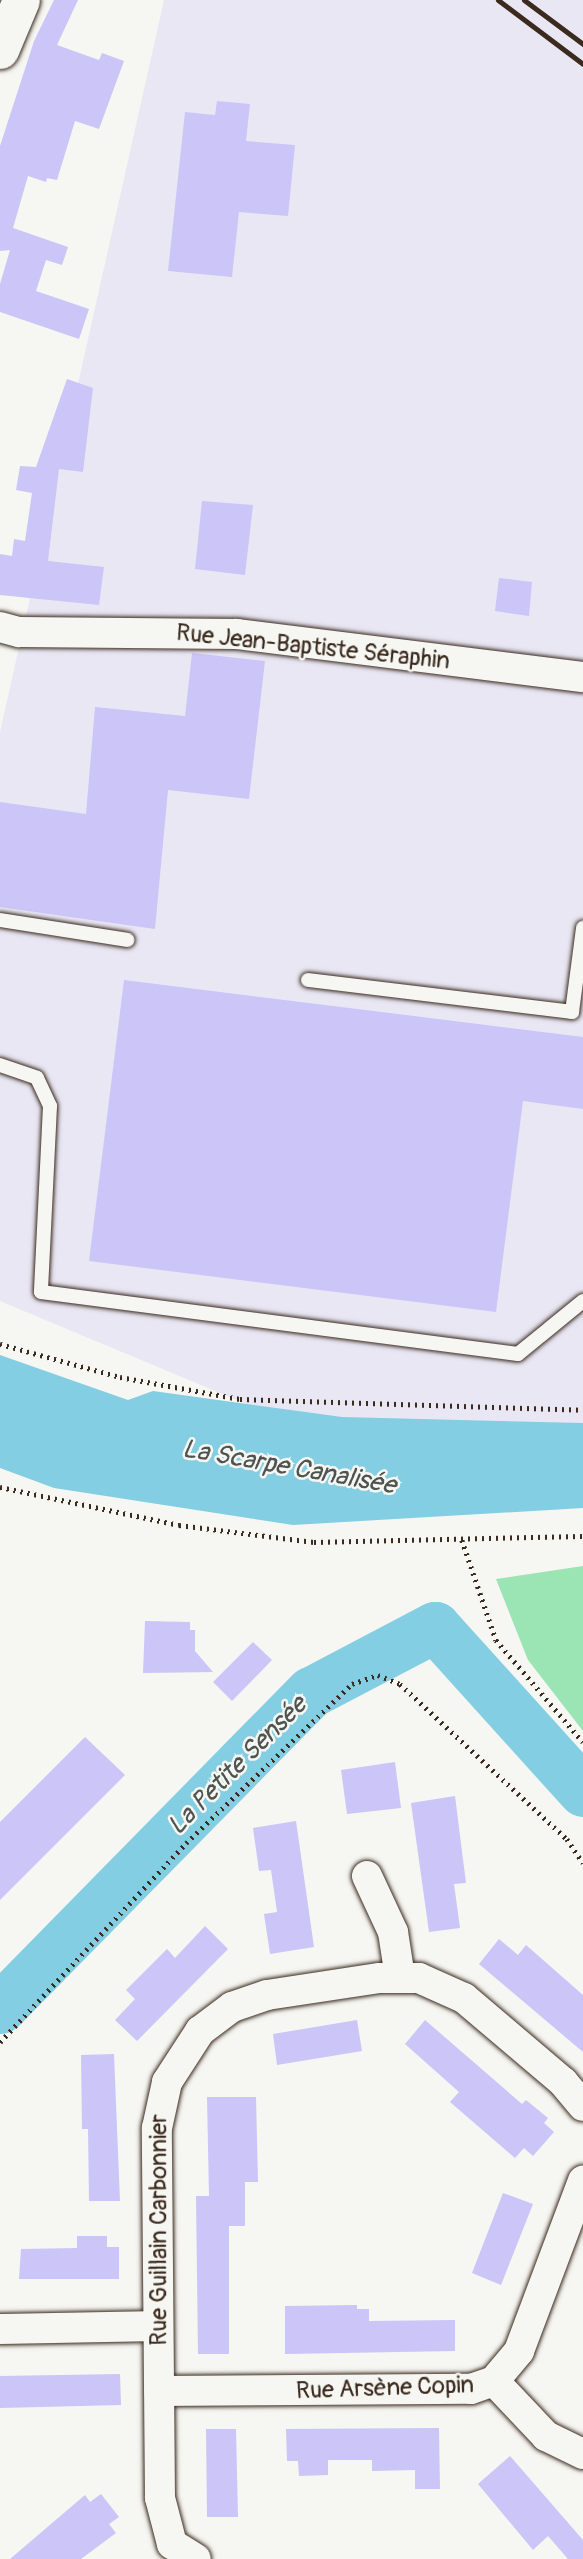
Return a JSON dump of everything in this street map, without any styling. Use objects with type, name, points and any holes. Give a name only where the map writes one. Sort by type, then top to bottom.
[{"type":"street","points":[[0,50],[20,0]]},
{"type":"street","name":"Rue Jean-Baptiste Séraphin","points":[[0,627],[19,632],[237,635],[583,677]]},
{"type":"street","points":[[366,1876],[393,1932],[401,1977]]},
{"type":"street","name":"Rue Guillain Carbonnier","points":[[174,2554],[161,2509],[158,2111],[167,2081],[187,2046],[214,2018],[257,1998],[401,1977],[436,1983],[464,1998],[563,2082],[583,2106]]},
{"type":"street","points":[[494,2381],[519,2351],[583,2181]]},
{"type":"street","points":[[0,2329],[158,2326]]},
{"type":"street","name":"Rue Arsène Copin","points":[[159,2391],[471,2389],[494,2381],[556,2444],[583,2454]]},
{"type":"lane","points":[[0,920],[127,940]]},
{"type":"lane","points":[[308,979],[572,1012],[583,928]]},
{"type":"lane","points":[[0,1065],[37,1078],[50,1106],[41,1292],[518,1354],[583,1301]]},
{"type":"path","points":[[0,1344],[120,1377],[240,1399],[583,1410]]},
{"type":"path","points":[[0,1487],[179,1525],[314,1542],[583,1536]]},
{"type":"path","points":[[462,1540],[496,1640],[583,1742]]},
{"type":"path","points":[[0,2042],[186,1843],[352,1684],[378,1675],[400,1684],[567,1839],[583,1863]]},
{"type":"shaded area","points":[[164,0],[583,0],[583,1465],[390,1464],[0,1301],[0,732]]},
{"type":"green space","points":[[583,1566],[583,1731],[528,1660],[496,1579]]},
{"type":"water","name":"La Scarpe Canalisée","points":[[0,1355],[128,1400],[153,1391],[342,1417],[583,1423],[583,1508],[293,1525],[54,1488],[0,1468]]},
{"type":"building","points":[[54,0],[78,0],[57,45],[99,60],[102,53],[124,61],[99,129],[75,121],[57,180],[47,178],[46,182],[28,176],[13,228],[68,247],[62,265],[46,260],[36,291],[89,309],[79,339],[0,312],[0,284],[10,250],[0,251],[0,146],[34,41]]},
{"type":"building","points":[[217,101],[250,104],[246,141],[295,145],[288,216],[239,212],[232,277],[168,271],[185,112],[215,115]]},
{"type":"building","points":[[67,379],[93,388],[83,472],[59,469],[48,561],[104,567],[99,605],[0,595],[0,554],[12,556],[14,539],[25,541],[32,493],[16,490],[20,466],[36,467]]},
{"type":"building","points":[[202,501],[253,505],[245,575],[195,569]]},
{"type":"building","points":[[499,578],[532,582],[529,616],[495,611]]},
{"type":"building","points":[[192,653],[265,661],[249,799],[168,790],[155,929],[0,907],[0,802],[86,814],[95,707],[185,716]]},
{"type":"building","points":[[124,980],[583,1037],[583,1109],[523,1101],[496,1312],[89,1261]]},
{"type":"building","points":[[145,1621],[190,1622],[190,1630],[195,1630],[195,1651],[213,1672],[143,1673]]},
{"type":"building","points":[[253,1642],[272,1660],[232,1701],[213,1682]]},
{"type":"building","points":[[85,1737],[125,1775],[0,1900],[0,1822]]},
{"type":"building","points":[[395,1762],[401,1808],[347,1814],[341,1770]]},
{"type":"building","points":[[455,1796],[466,1883],[454,1884],[460,1928],[429,1932],[411,1803]]},
{"type":"building","points":[[296,1821],[314,1947],[270,1954],[264,1914],[277,1912],[271,1870],[259,1871],[253,1828]]},
{"type":"building","points":[[205,1926],[228,1949],[137,2041],[115,2020],[135,1999],[126,1990],[167,1949],[175,1958]]},
{"type":"building","points":[[499,1939],[518,1955],[526,1945],[583,1995],[583,2052],[479,1964]]},
{"type":"building","points":[[357,2020],[362,2051],[277,2065],[273,2034]]},
{"type":"building","points":[[425,2020],[522,2104],[526,2100],[548,2118],[544,2123],[554,2132],[533,2156],[524,2148],[515,2158],[450,2102],[459,2092],[405,2044]]},
{"type":"building","points":[[114,2054],[120,2201],[89,2201],[88,2129],[82,2129],[81,2055]]},
{"type":"building","points":[[207,2097],[256,2097],[258,2182],[245,2182],[245,2226],[229,2226],[229,2354],[198,2354],[196,2196],[209,2196]]},
{"type":"building","points":[[503,2193],[533,2204],[501,2285],[472,2273]]},
{"type":"building","points":[[77,2236],[107,2236],[107,2247],[119,2247],[119,2279],[19,2279],[21,2249],[77,2248]]},
{"type":"building","points":[[357,2305],[357,2309],[369,2309],[369,2321],[455,2320],[455,2351],[285,2354],[285,2306]]},
{"type":"building","points":[[120,2374],[121,2405],[0,2408],[0,2376]]},
{"type":"building","points":[[439,2428],[440,2489],[415,2489],[415,2470],[372,2471],[372,2460],[328,2460],[328,2475],[299,2476],[298,2461],[287,2461],[286,2429]]},
{"type":"building","points":[[206,2429],[236,2429],[238,2517],[207,2517]]},
{"type":"building","points":[[510,2456],[583,2540],[583,2559],[568,2559],[548,2536],[533,2550],[478,2484]]},
{"type":"building","points":[[101,2494],[119,2517],[109,2524],[116,2533],[81,2559],[10,2559],[85,2495],[90,2502]]},
{"type":"waterway","name":"La Petite Sensée","points":[[0,2008],[311,1692],[435,1627],[583,1791]]},
{"type":"railway","points":[[498,0],[583,64]]},
{"type":"railway","points":[[524,0],[583,44]]}]
